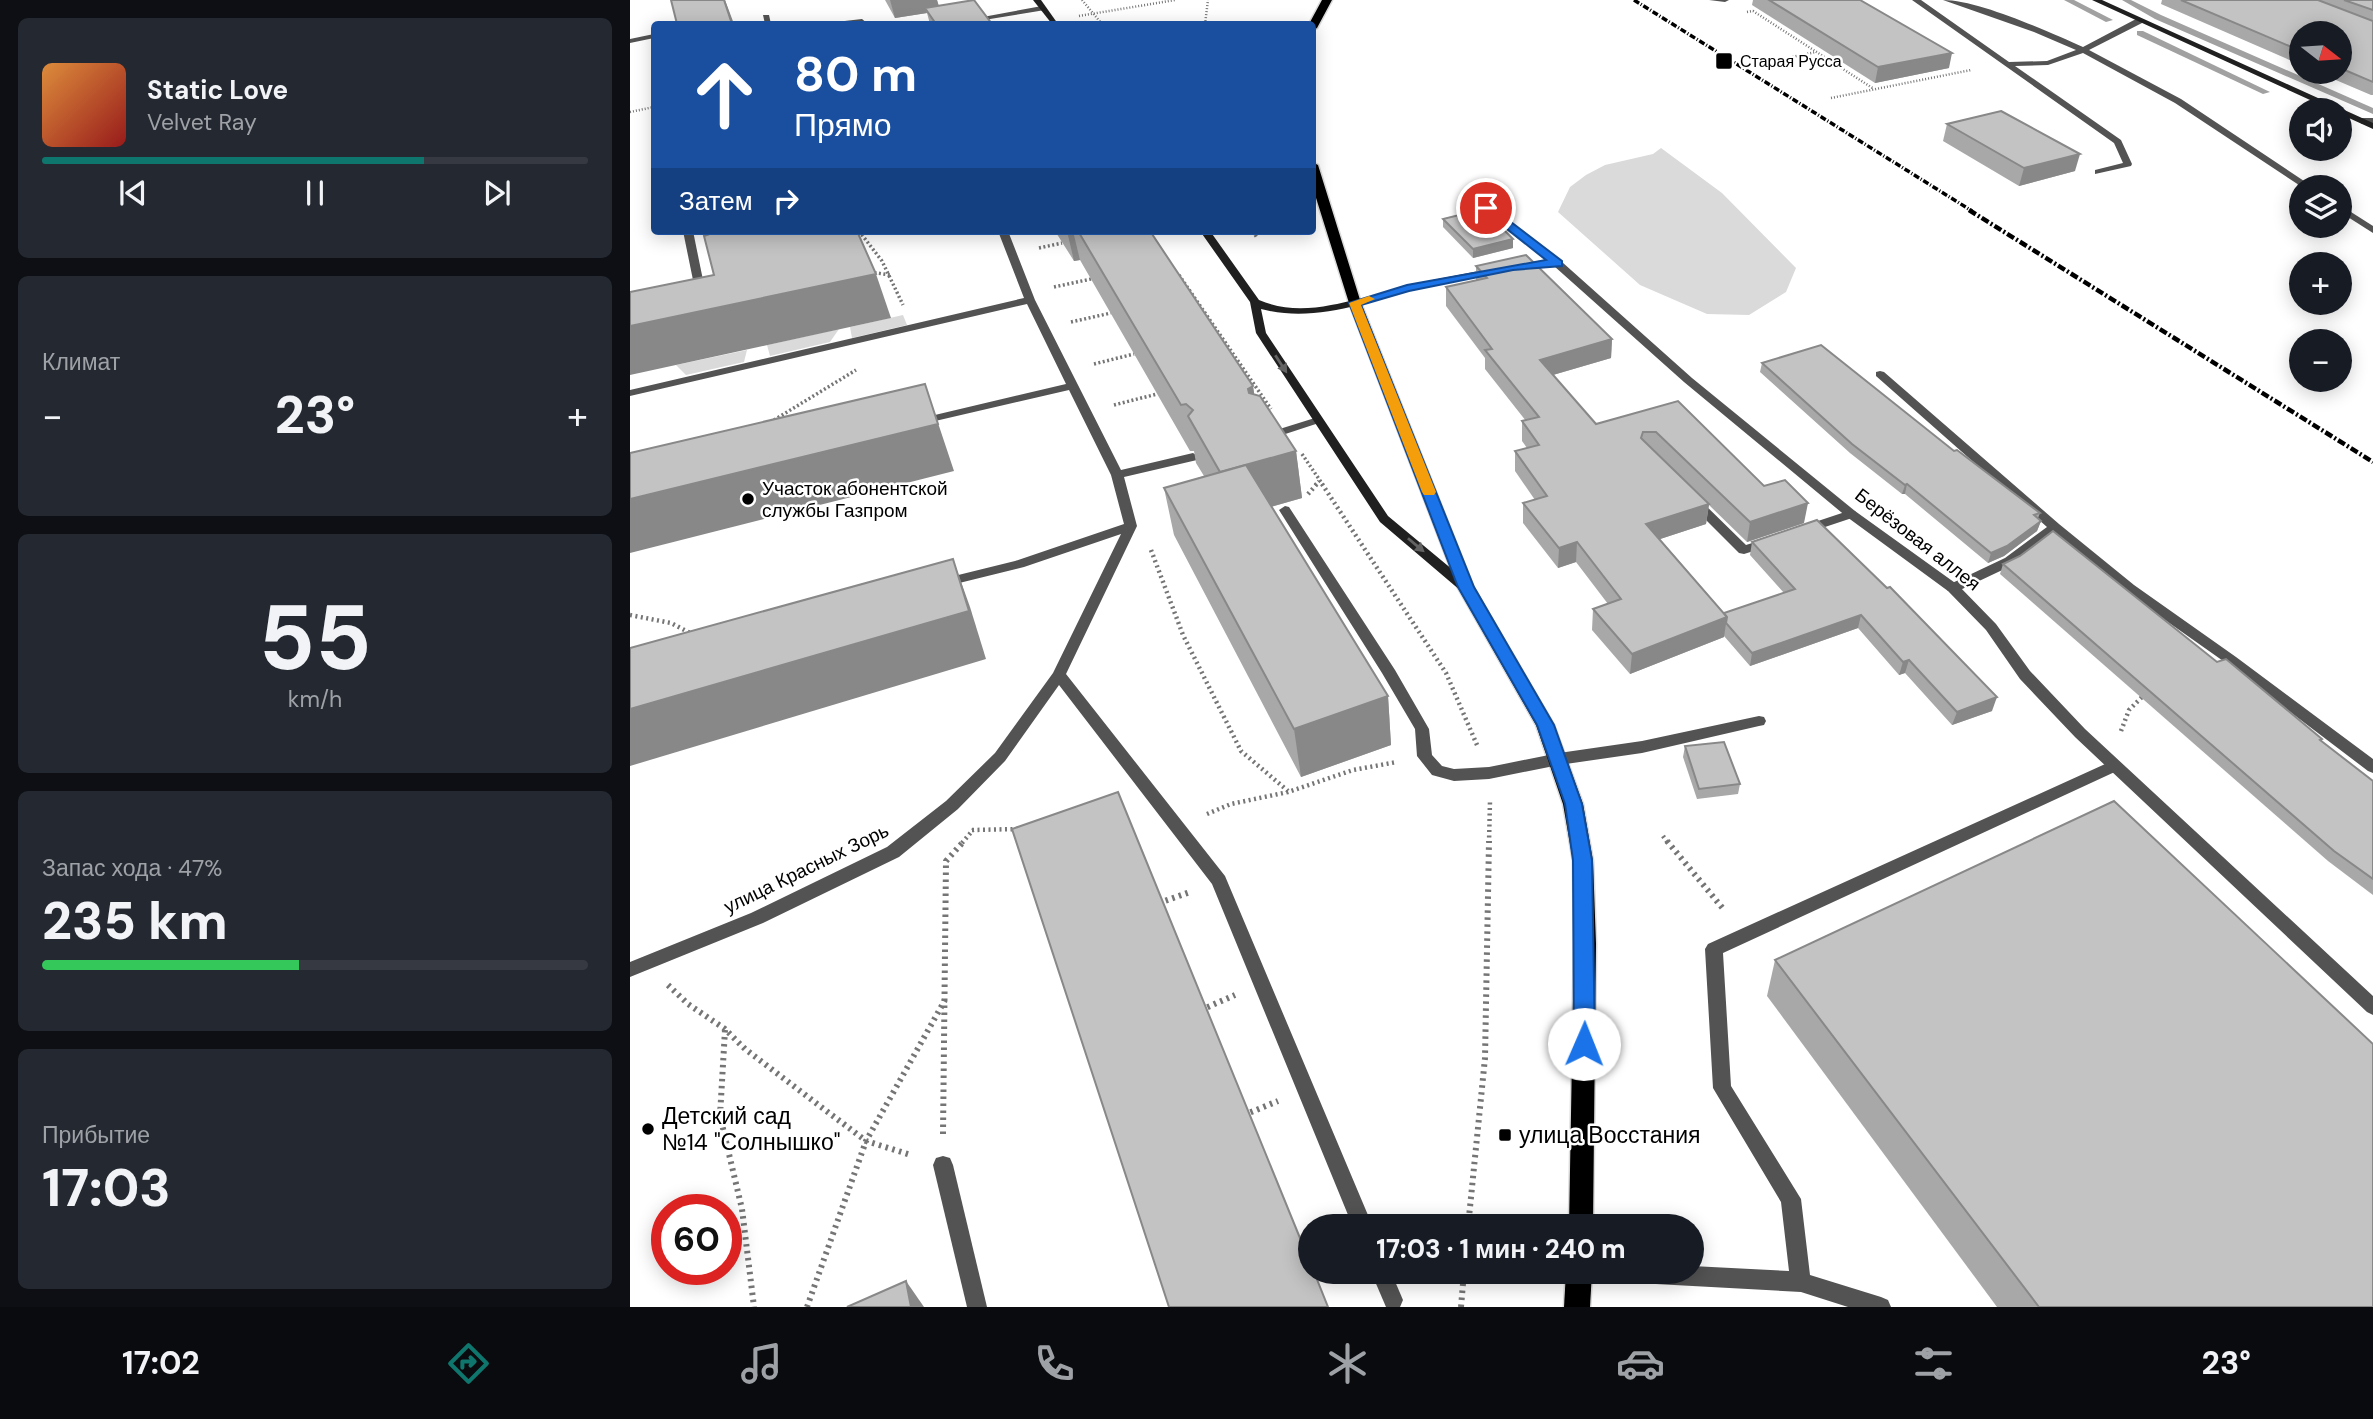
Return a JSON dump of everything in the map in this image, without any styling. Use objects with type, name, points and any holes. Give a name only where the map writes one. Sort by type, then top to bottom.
[{"type":"main road","points":[[1037,0],[1053,21]]},
{"type":"main road","points":[[1316,21],[1327,0]]},
{"type":"main road","points":[[2096,0],[2310,98]]},
{"type":"main road","points":[[2352,117],[2373,126]]},
{"type":"main road","points":[[1316,178],[1355,303],[1466,587],[1527,690],[1559,759],[1573,804],[1583,860],[1585,958],[1581,1214]]},
{"type":"main road","points":[[1208,235],[1255,302],[1261,333],[1384,519],[1466,587]]},
{"type":"main road","points":[[1255,302],[1275,309],[1310,312],[1355,303]]},
{"type":"main road","points":[[1577,1307],[1578,1284]]},
{"type":"street","points":[[1713,0],[1725,0]]},
{"type":"street","points":[[1916,0],[2119,142],[2128,164],[2098,172]]},
{"type":"street","points":[[1947,0],[1993,13],[2084,50],[2176,100],[2290,175]]},
{"type":"street","points":[[966,21],[1042,8]]},
{"type":"street","points":[[2007,64],[2048,63],[2084,50],[2139,21]]},
{"type":"street","points":[[630,41],[651,37]]},
{"type":"street","points":[[2362,121],[2373,121]]},
{"type":"street","name":"Берёзовая аллея","points":[[1468,194],[1558,264],[1688,380],[1851,514],[1954,588],[1992,627],[2025,675],[2114,766],[2373,1007]]},
{"type":"street","points":[[2352,216],[2373,230]]},
{"type":"street","points":[[689,235],[698,279]]},
{"type":"street","points":[[926,587],[1018,564],[1131,526],[1117,475],[1029,297],[1005,235]]},
{"type":"street","points":[[1355,303],[1407,288],[1513,267],[1538,263],[1558,264]]},
{"type":"street","points":[[687,282],[710,276]]},
{"type":"street","points":[[630,393],[911,329],[1029,297]]},
{"type":"street","points":[[1880,374],[2129,588],[2231,660],[2373,767]]},
{"type":"street","points":[[903,425],[1073,386]]},
{"type":"street","points":[[1263,437],[1318,420]]},
{"type":"street","points":[[1117,475],[1193,457]]},
{"type":"street","points":[[1686,494],[1744,550],[1851,514]]},
{"type":"street","points":[[1285,510],[1388,670],[1422,729],[1426,756],[1437,771],[1454,775],[1489,773],[1642,747],[1759,721]]},
{"type":"street","name":"улица Красных Зорь","points":[[638,967],[757,918],[893,852],[953,805],[1000,757],[1059,675],[1131,526]]},
{"type":"street","points":[[1954,588],[2010,561],[2055,527]]},
{"type":"street","points":[[1059,675],[1219,881],[1358,1214]]},
{"type":"street","points":[[1801,1282],[1791,1199],[1722,1087],[1714,949],[2114,766]]},
{"type":"street","points":[[943,1165],[977,1307]]},
{"type":"street","points":[[1704,1277],[1801,1282],[1881,1307]]},
{"type":"street","points":[[1386,1284],[1393,1300]]},
{"type":"path","points":[[1082,0],[1100,21]]},
{"type":"path","points":[[1077,16],[1175,0]]},
{"type":"path","points":[[1205,21],[1208,0]]},
{"type":"path","points":[[1744,12],[1752,11],[1874,89]]},
{"type":"path","points":[[1772,61],[1817,52]]},
{"type":"path","points":[[1831,97],[2007,64]]},
{"type":"path","points":[[630,113],[651,108]]},
{"type":"path","points":[[862,235],[898,290],[911,329]]},
{"type":"path","points":[[864,271],[890,275]]},
{"type":"path","points":[[1029,297],[1091,279]]},
{"type":"path","points":[[1044,328],[1111,313]]},
{"type":"path","points":[[1066,371],[1134,354]]},
{"type":"path","points":[[765,427],[806,399],[860,368]]},
{"type":"path","points":[[1086,411],[1157,394]]},
{"type":"path","points":[[1131,526],[1147,538],[1183,635],[1241,751],[1288,792]]},
{"type":"path","points":[[630,615],[688,630],[695,637]]},
{"type":"path","points":[[2114,766],[2123,720],[2136,698],[2148,693]]},
{"type":"path","points":[[1179,827],[1231,804],[1288,792],[1353,770],[1426,756]]},
{"type":"path","points":[[638,967],[725,1029],[744,1049],[866,1141],[943,1165],[947,861],[973,830],[978,818]]},
{"type":"path","points":[[960,833],[973,830],[1028,829]]},
{"type":"path","points":[[1663,836],[1744,935]]},
{"type":"path","points":[[807,1307],[866,1141],[946,999]]},
{"type":"path","points":[[725,1029],[720,1116],[742,1209],[754,1307]]},
{"type":"path","points":[[1461,1307],[1463,1284]]},
{"type":"shaded area","points":[[1661,148],[1722,193],[1796,268],[1786,292],[1749,315],[1707,314],[1640,285],[1558,212],[1570,187],[1586,175],[1605,165],[1653,154]]},
{"type":"shaded area","points":[[903,315],[907,325],[852,338],[850,327]]},
{"type":"shaded area","points":[[839,329],[830,342],[770,356],[767,345]]},
{"type":"shaded area","points":[[747,350],[744,362],[686,375],[676,365]]},
{"type":"building","points":[[671,0],[724,0],[731,21],[676,21]]},
{"type":"building","points":[[974,0],[990,21],[934,21],[925,8]]},
{"type":"building","points":[[1769,0],[1860,0],[1952,53],[1878,67]]},
{"type":"building","points":[[2181,0],[2318,0],[2373,21],[2373,82],[2352,73],[2352,21],[2289,21],[2289,46]]},
{"type":"building","points":[[2344,0],[2373,0],[2373,10]]},
{"type":"building","points":[[2001,111],[2080,154],[2024,168],[1947,124]]},
{"type":"building","points":[[1483,209],[1513,239],[1473,249],[1443,219]]},
{"type":"building","points":[[859,235],[876,274],[630,326],[630,292],[714,275],[704,236]]},
{"type":"building","points":[[1080,235],[1153,235],[1253,386],[1248,389],[1249,393],[1260,396],[1296,451],[1220,472],[1188,416],[1193,410],[1186,404],[1181,405]]},
{"type":"building","points":[[1526,255],[1612,339],[1540,360],[1596,424],[1678,401],[1764,486],[1785,480],[1808,503],[1750,522],[1656,432],[1643,432],[1641,438],[1709,504],[1646,524],[1727,617],[1632,654],[1593,609],[1621,599],[1577,542],[1559,548],[1523,503],[1547,496],[1515,451],[1539,445],[1522,421],[1539,417],[1485,350],[1492,349],[1446,287],[1487,278],[1476,266]]},
{"type":"building","points":[[1821,345],[1954,451],[1957,450],[2040,513],[2034,515],[2041,521],[2007,546],[1991,553],[1907,484],[1852,444],[1762,363]]},
{"type":"building","points":[[925,384],[938,424],[630,499],[630,453]]},
{"type":"building","points":[[1246,465],[1388,696],[1294,729],[1164,488]]},
{"type":"building","points":[[1817,520],[1887,588],[1890,587],[1997,697],[1957,712],[1909,660],[1903,662],[1861,615],[1752,653],[1726,623],[1727,617],[1724,613],[1795,589],[1752,542]]},
{"type":"building","points":[[2053,531],[2217,662],[2226,659],[2322,739],[2320,740],[2373,781],[2373,879],[2334,851],[2003,564],[2020,556]]},
{"type":"building","points":[[953,559],[969,611],[630,709],[630,648]]},
{"type":"building","points":[[1724,742],[1740,784],[1699,789],[1685,746]]},
{"type":"building","points":[[1118,792],[1298,1233],[1298,1284],[1319,1284],[1328,1307],[1169,1307],[1012,829]]},
{"type":"building","points":[[2114,801],[2373,1044],[2373,1307],[2039,1307],[1775,960]]},
{"type":"building","points":[[906,1281],[911,1307],[847,1307]]},
{"type":"waterway","points":[[2068,0],[2109,20]]},
{"type":"waterway","points":[[2126,0],[2158,17],[2373,111]]},
{"type":"waterway","points":[[2140,33],[2266,92]]},
{"type":"railway","points":[[1634,0],[1972,211]]},
{"type":"railway","points":[[1969,210],[2373,462]]},
{"type":"slow traffic","points":[[1369,299],[1355,303],[1429,492]]},
{"type":"place","name":"Старая Русса","points":[[1724,61]]},
{"type":"place","name":"Участок абонентской службы Газпром","points":[[748,499]]},
{"type":"place","name":"Детский сад №14 \"Солнышко\"","points":[[648,1129]]},
{"type":"place","name":"улица Восстания","points":[[1505,1135]]},
{"type":"route","points":[[1486,208],[1558,264],[1538,263],[1513,267],[1407,288],[1355,303],[1466,587],[1545,725],[1573,804],[1583,860],[1584,1044]]}]
